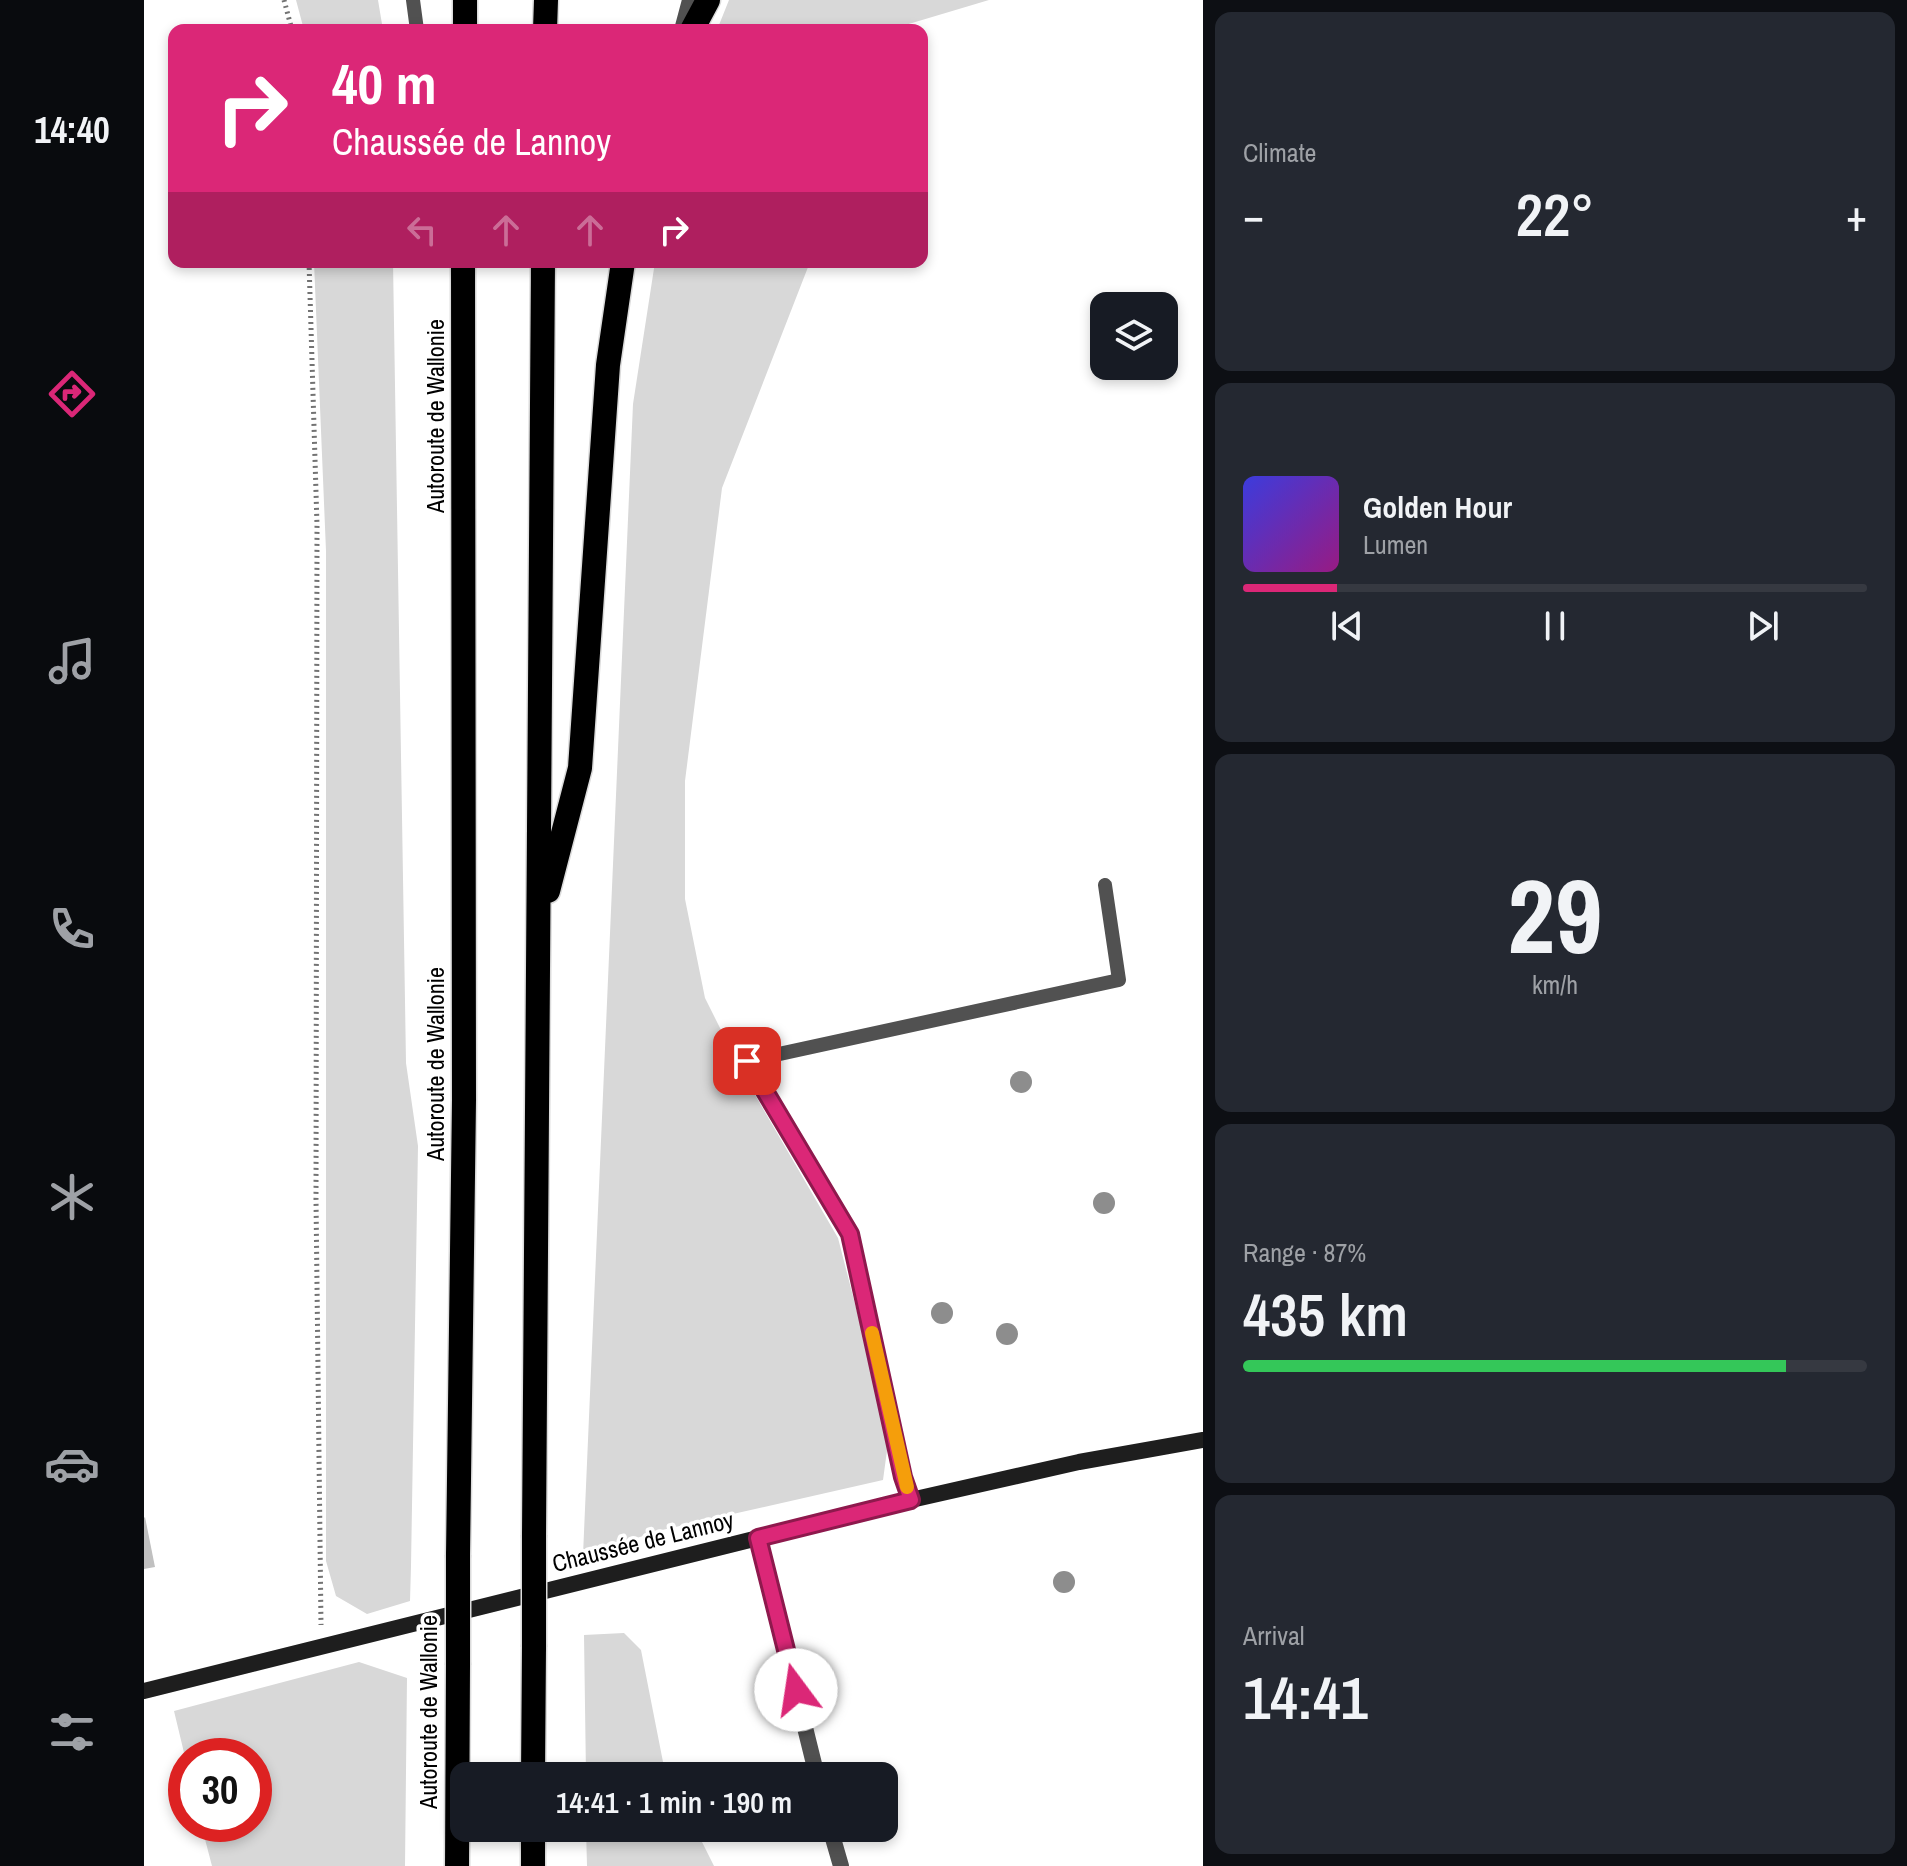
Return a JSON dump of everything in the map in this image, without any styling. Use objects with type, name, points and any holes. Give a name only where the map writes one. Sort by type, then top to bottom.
[{"type":"highway","points":[[465,0],[465,24]]},
{"type":"highway","points":[[545,24],[546,0]]},
{"type":"highway","points":[[695,24],[708,0]]},
{"type":"highway","name":"Autoroute de Wallonie","points":[[457,1866],[464,1084],[463,268]]},
{"type":"highway","points":[[533,1762],[534,1230],[543,268]]},
{"type":"highway","points":[[539,924],[580,768],[608,365],[622,268]]},
{"type":"highway","points":[[533,1842],[533,1866]]},
{"type":"main road","name":"Chaussée de Lannoy","points":[[144,1691],[911,1500],[1079,1462],[1203,1440]]},
{"type":"street","points":[[747,1061],[850,1234],[903,1477],[911,1500]]},
{"type":"street","points":[[758,1538],[814,1762]]},
{"type":"street","points":[[834,1842],[841,1866]]},
{"type":"lane","points":[[413,0],[416,24]]},
{"type":"lane","points":[[683,24],[689,0]]},
{"type":"lane","points":[[747,1061],[1119,980],[1105,885]]},
{"type":"path","points":[[284,0],[290,24]]},
{"type":"path","points":[[309,268],[317,525],[316,1199],[321,1646]]},
{"type":"shaded area","points":[[296,0],[378,0],[382,24],[302,24]]},
{"type":"shaded area","points":[[729,0],[989,0],[909,24],[719,24]]},
{"type":"shaded area","points":[[314,268],[393,268],[406,1063],[418,1146],[411,1566],[410,1601],[367,1614],[336,1596],[326,1561],[326,551]]},
{"type":"shaded area","points":[[654,268],[808,268],[722,488],[685,781],[685,899],[705,998],[744,1076],[838,1238],[889,1436],[883,1480],[662,1530],[583,1555],[633,404]]},
{"type":"shaded area","points":[[624,1633],[641,1650],[663,1762],[586,1762],[584,1635]]},
{"type":"shaded area","points":[[359,1662],[407,1678],[405,1866],[212,1866],[206,1842],[272,1842],[272,1738],[180,1738],[174,1711]]},
{"type":"shaded area","points":[[586,1842],[702,1842],[714,1866],[587,1866]]},
{"type":"building","points":[[144,1518],[155,1567],[144,1569]]},
{"type":"slow traffic","points":[[872,1333],[907,1487]]},
{"type":"route","points":[[747,1061],[850,1234],[903,1477],[911,1500],[758,1538],[796,1690]]}]
